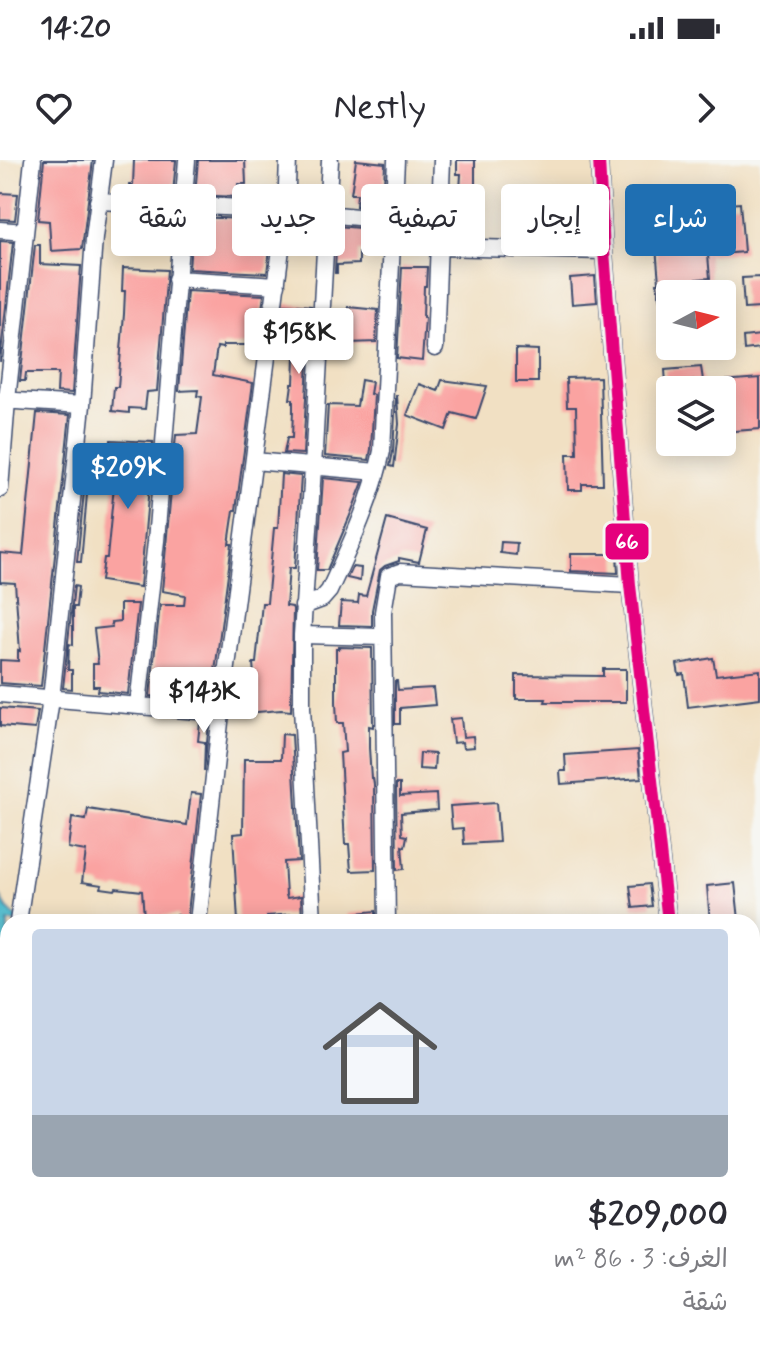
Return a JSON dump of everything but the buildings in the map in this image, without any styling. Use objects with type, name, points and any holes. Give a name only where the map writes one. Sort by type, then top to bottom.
[{"type":"street","points":[[0,489],[3,400],[33,160]]},
{"type":"street","points":[[18,914],[51,699],[104,160]]},
{"type":"street","points":[[185,184],[187,160]]},
{"type":"street","points":[[287,184],[288,160]]},
{"type":"street","points":[[329,184],[330,160]]},
{"type":"street","points":[[395,184],[396,160]]},
{"type":"street","points":[[441,184],[442,160]]},
{"type":"street","points":[[599,160],[600,184]]},
{"type":"street","points":[[98,201],[111,202]]},
{"type":"street","points":[[0,230],[25,232]]},
{"type":"street","points":[[138,705],[156,541],[178,256]]},
{"type":"street","points":[[199,914],[221,713],[280,256]]},
{"type":"street","points":[[313,914],[302,707],[302,635],[325,256]]},
{"type":"street","points":[[303,606],[322,599],[329,591],[377,472],[382,451],[391,256]]},
{"type":"street","points":[[435,348],[439,256]]},
{"type":"street","points":[[604,256],[630,585],[667,914]]},
{"type":"street","points":[[176,279],[277,285]]},
{"type":"street","points":[[3,400],[82,405]]},
{"type":"street","points":[[254,461],[377,472]]},
{"type":"street","points":[[387,914],[383,612],[389,576],[394,573],[630,585]]},
{"type":"street","points":[[302,635],[383,637]]},
{"type":"street","points":[[0,694],[221,713]]},
{"type":"water","points":[[0,896],[13,914],[0,914]]},
{"type":"transit line","name":"66","points":[[599,160],[630,585],[667,914]]}]
